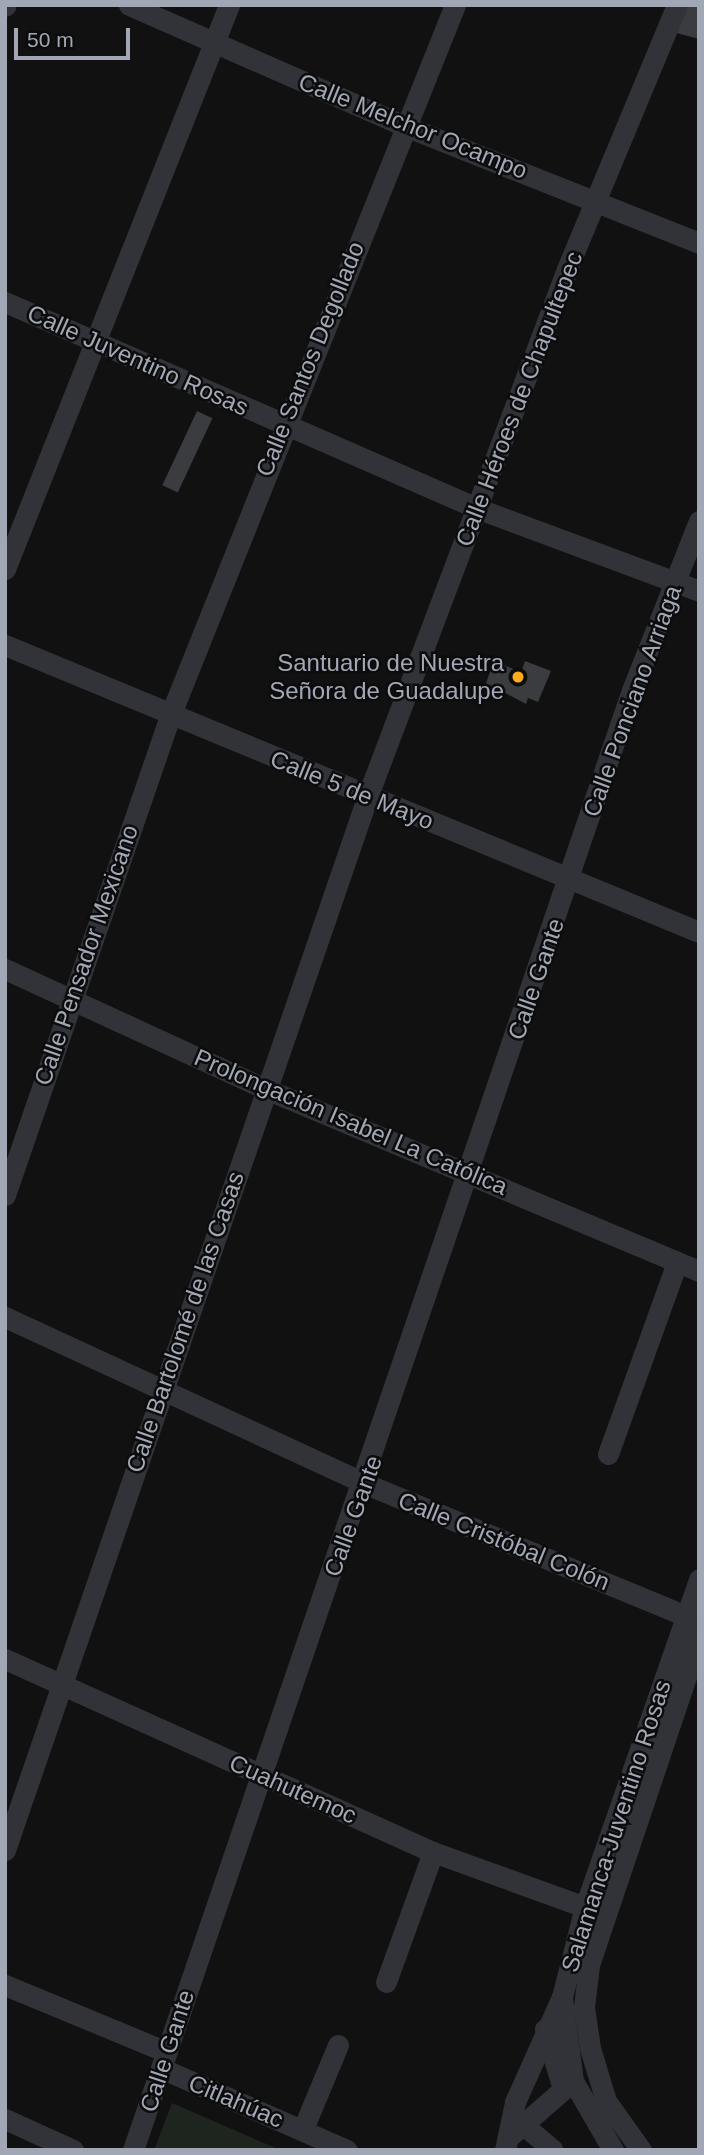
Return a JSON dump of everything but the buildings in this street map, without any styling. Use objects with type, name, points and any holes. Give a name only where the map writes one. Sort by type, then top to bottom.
[{"type":"street","name":"Calle Melchor Ocampo","points":[[129,5],[405,126],[597,199],[699,243]]},
{"type":"street","points":[[5,569],[229,5]]},
{"type":"street","name":"Calle Santos Degollado","points":[[170,716],[282,423],[455,5]]},
{"type":"street","name":"Calle Héroes de Chapultepec","points":[[368,795],[597,199],[677,5]]},
{"type":"street","name":"Calle Juventino Rosas","points":[[5,302],[479,509],[699,592]]},
{"type":"street","name":"Calle Ponciano Arriaga","points":[[570,881],[674,581],[699,521]]},
{"type":"street","name":"Calle 5 de Mayo","points":[[5,645],[170,716],[699,932]]},
{"type":"street","name":"Calle Pensador Mexicano","points":[[5,1195],[70,997],[170,716]]},
{"type":"street","name":"Calle Bartolomé de las Casas","points":[[5,1850],[160,1389],[368,795]]},
{"type":"street","name":"Calle Gante","points":[[133,2150],[165,2061],[258,1772],[366,1484],[570,881]]},
{"type":"street","name":"Prolongación Isabel La Católica","points":[[5,969],[266,1089],[470,1171],[699,1271]]},
{"type":"street","points":[[608,1454],[677,1262]]},
{"type":"street","name":"Calle Cristóbal Colón","points":[[5,1317],[366,1484],[692,1619]]},
{"type":"street","name":"Salamanca-Juventino Rosas","points":[[613,2150],[568,2085],[562,1997],[585,1907],[692,1619],[699,1579]]},
{"type":"street","name":"Salamanca-Juventino Rosas","points":[[641,2150],[606,2101],[590,2048],[587,1986],[594,1947],[699,1639]]},
{"type":"street","name":"Cuahutemoc","points":[[5,1659],[433,1852],[585,1907]]},
{"type":"street","points":[[386,1982],[433,1852]]},
{"type":"street","name":"Citlahúac","points":[[5,1985],[347,2150]]},
{"type":"street","points":[[513,2131],[545,2029],[562,1997]]},
{"type":"street","points":[[513,2131],[568,2085],[545,2029]]},
{"type":"street","points":[[303,2129],[338,2045]]},
{"type":"street","points":[[5,2119],[73,2150]]},
{"type":"street","points":[[513,2131],[553,2150]]},
{"type":"shaded area","points":[[172,2103],[280,2150],[154,2150]]},
{"type":"place","name":"Santuario de Nuestra Señora de Guadalupe","points":[[518,677]]}]
